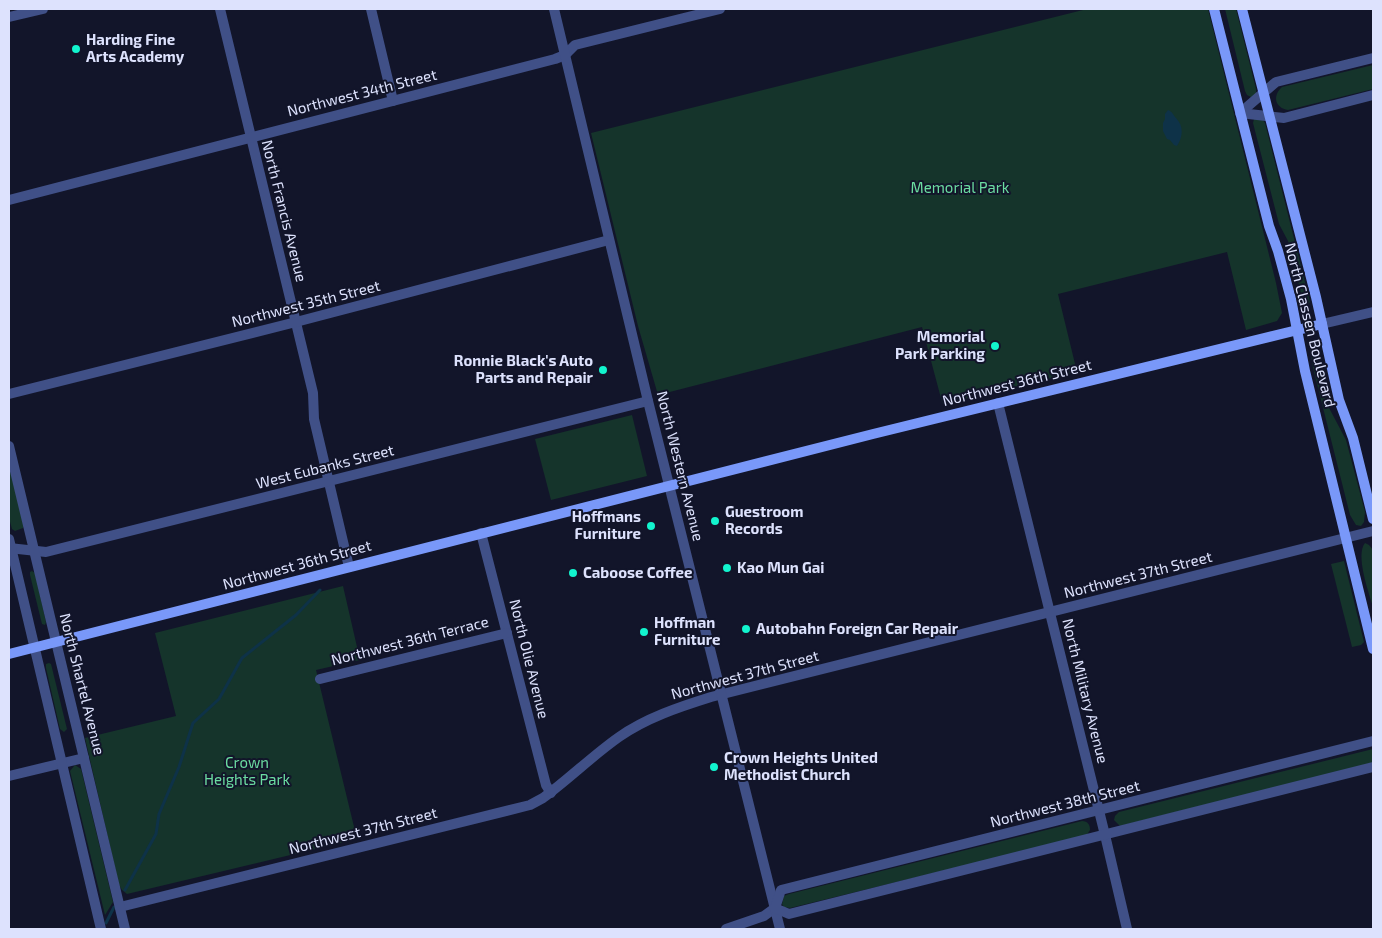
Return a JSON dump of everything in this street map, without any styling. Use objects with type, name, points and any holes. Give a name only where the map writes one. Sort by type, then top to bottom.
[{"type":"main road","name":"North Classen Boulevard","points":[[1214,9],[1269,226],[1278,251],[1373,649]]},
{"type":"main road","name":"North Classen Boulevard","points":[[1242,9],[1316,297],[1340,400],[1353,438],[1373,519]]},
{"type":"main road","name":"Northwest 36th Street","points":[[9,654],[998,403],[1322,324]]},
{"type":"street","points":[[9,17],[43,9]]},
{"type":"street","name":"North Francis Avenue","points":[[220,9],[314,398],[314,420],[348,567]]},
{"type":"street","points":[[371,9],[393,101]]},
{"type":"street","name":"North Western Avenue","points":[[554,9],[669,487],[780,929]]},
{"type":"street","name":"Northwest 34th Street","points":[[9,200],[555,59],[565,54],[575,45],[720,9]]},
{"type":"street","points":[[1240,113],[1276,82],[1373,58]]},
{"type":"street","points":[[1240,113],[1284,118],[1373,95]]},
{"type":"street","name":"Northwest 35th Street","points":[[9,394],[296,322],[609,240]]},
{"type":"street","name":"Northwest 36th Street","points":[[1322,324],[1373,312]]},
{"type":"street","name":"West Eubanks Street","points":[[10,545],[46,552],[648,401]]},
{"type":"street","name":"North Military Avenue","points":[[998,403],[1127,929]]},
{"type":"street","name":"North Shartel Avenue","points":[[9,446],[115,886],[124,909],[125,929]]},
{"type":"street","name":"Northwest 37th Street","points":[[124,909],[530,805],[551,792],[618,737],[635,727],[684,706],[1373,531]]},
{"type":"street","name":"North Olie Avenue","points":[[481,533],[546,785],[551,792]]},
{"type":"street","points":[[10,545],[101,929]]},
{"type":"street","name":"Northwest 36th Terrace","points":[[320,679],[507,632]]},
{"type":"street","name":"Northwest 38th Street","points":[[775,908],[781,890],[1099,812],[1373,741]]},
{"type":"street","points":[[9,776],[84,758]]},
{"type":"street","points":[[726,929],[764,916],[775,908],[789,914],[1373,767]]},
{"type":"green space","name":"Memorial Park","points":[[1087,9],[1208,9],[1276,283],[1282,313],[1277,321],[1246,330],[1227,252],[1058,294],[1077,372],[943,404],[922,327],[658,395],[638,326],[591,133]]},
{"type":"green space","points":[[1225,9],[1236,9],[1256,89],[1256,95],[1253,98],[1247,95],[1245,91]]},
{"type":"green space","points":[[1373,65],[1373,89],[1288,110],[1280,107],[1276,101],[1277,94],[1282,87]]},
{"type":"green space","points":[[1254,119],[1263,120],[1265,123],[1310,302],[1307,306],[1305,306],[1303,301],[1288,241],[1279,224],[1253,123]]},
{"type":"green space","points":[[1313,348],[1327,404],[1346,440],[1365,512],[1364,522],[1361,526],[1356,525],[1350,515],[1313,368],[1310,349]]},
{"type":"green space","points":[[632,415],[647,476],[551,500],[535,439]]},
{"type":"green space","points":[[9,465],[24,526],[15,531],[12,529],[9,518]]},
{"type":"green space","points":[[1365,543],[1373,550],[1373,607],[1362,565],[1361,556]]},
{"type":"green space","points":[[1344,561],[1364,642],[1361,645],[1352,647],[1331,564]]},
{"type":"green space","points":[[32,571],[35,573],[46,622],[45,625],[42,624],[30,575]]},
{"type":"green space","name":"Crown Heights Park","points":[[343,586],[360,660],[316,670],[357,839],[127,894],[119,885],[85,738],[176,716],[155,633]]},
{"type":"green space","points":[[46,664],[51,664],[67,729],[64,732],[60,729],[46,668]]},
{"type":"green space","points":[[1373,749],[1373,763],[1120,826],[1114,820],[1119,812]]},
{"type":"green space","points":[[75,765],[81,769],[113,902],[105,915],[70,771]]},
{"type":"green space","points":[[1082,821],[1090,826],[1086,836],[790,908],[784,907],[782,904],[784,896],[789,894]]},
{"type":"water","points":[[1168,110],[1179,121],[1181,128],[1181,135],[1177,146],[1167,139],[1163,131],[1165,114]]},
{"type":"waterway","points":[[125,890],[156,834],[159,814],[179,767],[193,723],[219,699],[242,658],[296,615],[320,590]]},
{"type":"waterway","points":[[106,923],[114,907]]},
{"type":"place","name":"Harding Fine Arts Academy","points":[[76,49]]},
{"type":"place","name":"Memorial Park Parking","points":[[995,346]]},
{"type":"place","name":"Ronnie Black's Auto Parts and Repair","points":[[603,370]]},
{"type":"place","name":"Guestroom Records","points":[[715,521]]},
{"type":"place","name":"Hoffmans Furniture","points":[[651,526]]},
{"type":"place","name":"Kao Mun Gai","points":[[727,568]]},
{"type":"place","name":"Caboose Coffee","points":[[573,573]]},
{"type":"place","name":"Autobahn Foreign Car Repair","points":[[746,629]]},
{"type":"place","name":"Hoffman Furniture","points":[[644,632]]},
{"type":"place","name":"Crown Heights United Methodist Church","points":[[714,767]]}]
